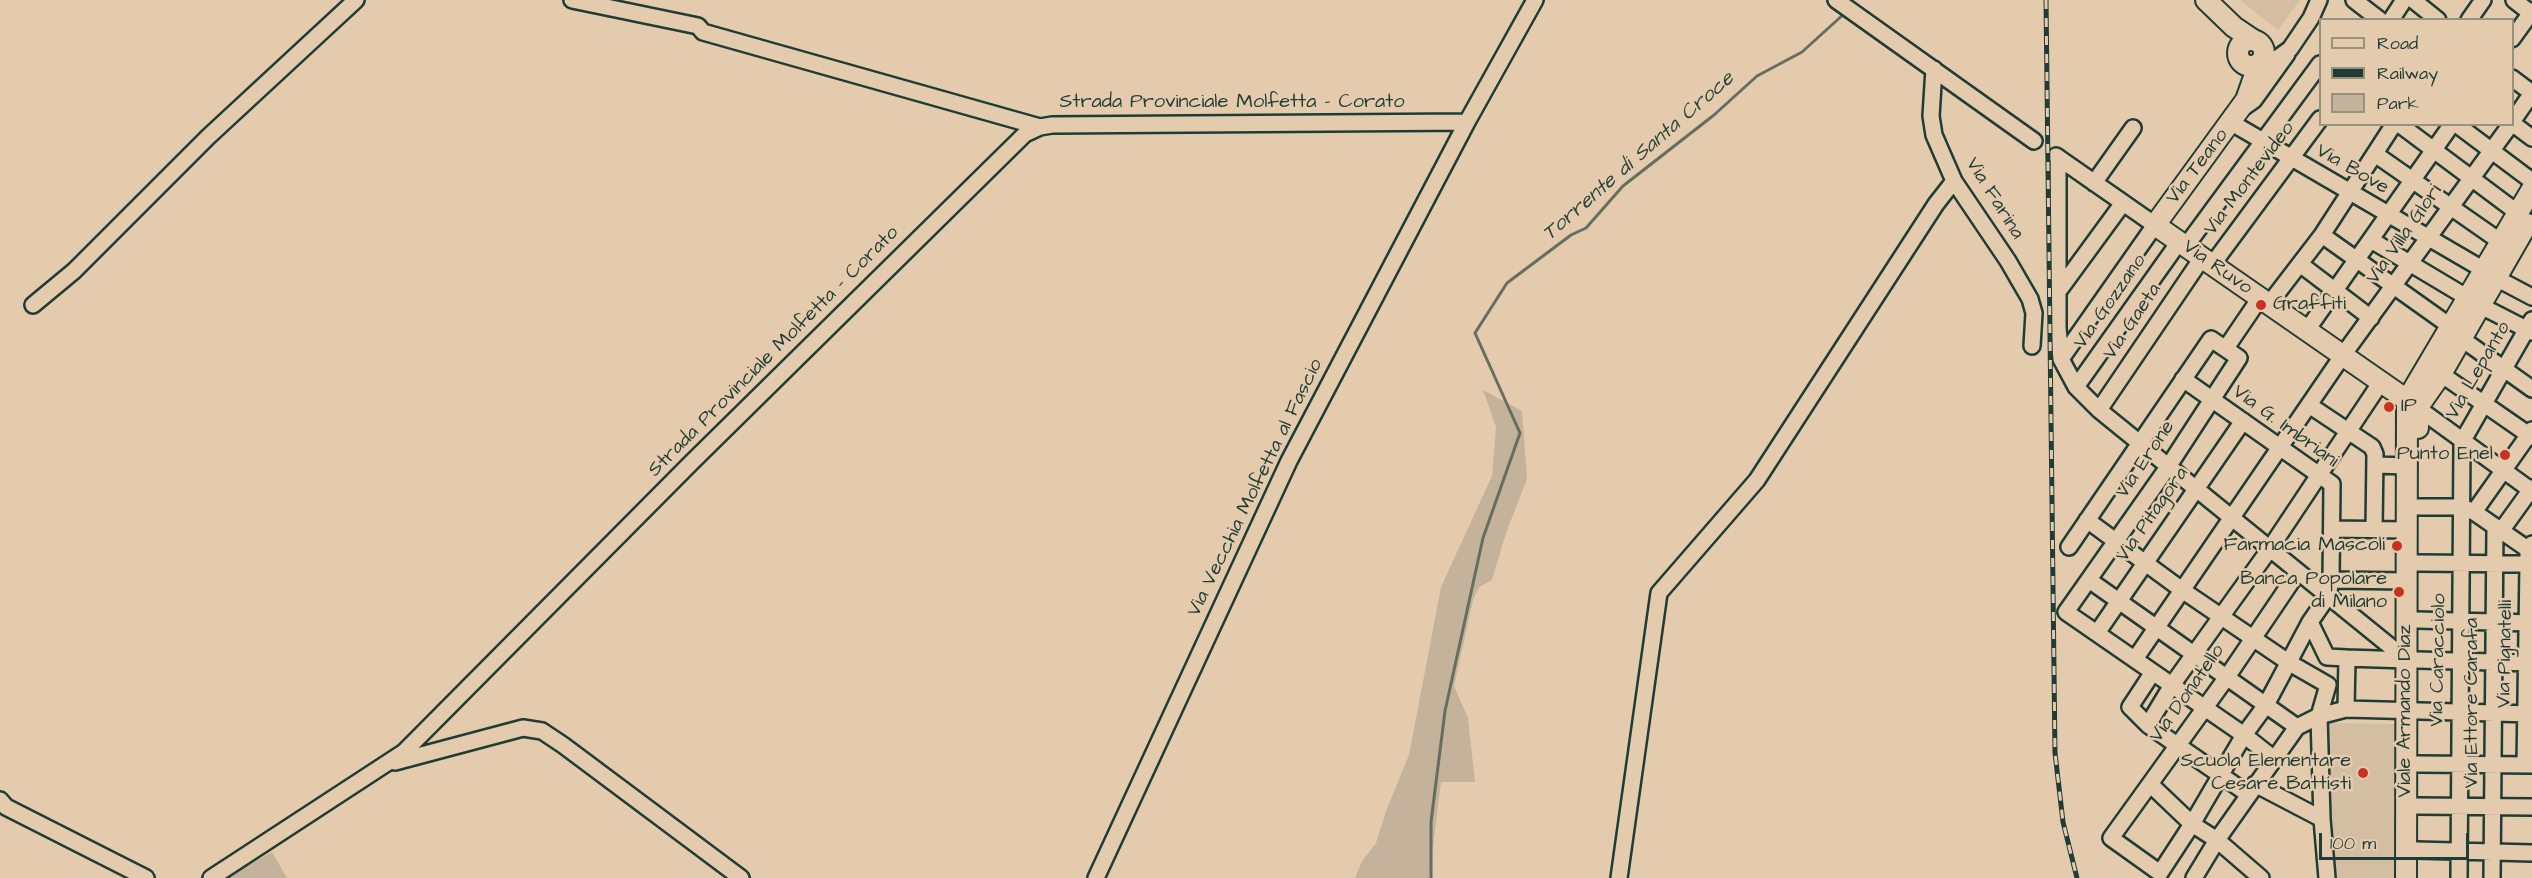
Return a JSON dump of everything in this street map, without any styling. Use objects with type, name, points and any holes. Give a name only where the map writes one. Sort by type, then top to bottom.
[{"type":"main road","points":[[2210,5],[2253,55]]},
{"type":"main road","name":"Via Teano","points":[[2155,225],[2240,110],[2253,55]]},
{"type":"main road","points":[[2416,878],[2417,764],[2411,711],[2412,660],[2417,620],[2418,507],[2413,404],[2490,274],[2526,224],[2532,189]]},
{"type":"main road","points":[[2490,274],[2501,242],[2526,224]]},
{"type":"main road","name":"Via Ruvo","points":[[2155,225],[2413,404]]},
{"type":"main road","points":[[2413,404],[2441,374],[2456,332]]},
{"type":"main road","name":"Viale Armando Diaz","points":[[2412,660],[2407,581],[2407,466],[2413,404]]},
{"type":"main road","name":"Viale Armando Diaz","points":[[2406,878],[2411,711]]},
{"type":"street","points":[[33,304],[74,271],[208,137],[356,0]]},
{"type":"street","points":[[572,0],[698,26],[703,32],[1040,126]]},
{"type":"street","name":"Via Vecchia Molfetta al Fascio","points":[[1095,878],[1289,461],[1467,122],[1534,0]]},
{"type":"street","points":[[1836,0],[2034,141]]},
{"type":"street","name":"Via Teano","points":[[2253,55],[2276,59],[2293,45],[2316,22],[2319,0]]},
{"type":"street","points":[[2354,0],[2377,18]]},
{"type":"street","points":[[2392,18],[2404,0]]},
{"type":"street","points":[[2413,0],[2436,18]]},
{"type":"street","points":[[2470,18],[2483,0]]},
{"type":"street","points":[[2514,0],[2532,13],[2514,36]]},
{"type":"street","name":"Via Teano","points":[[2240,110],[2254,100],[2293,45]]},
{"type":"street","name":"Via Gozzano","points":[[2076,387],[2319,65]]},
{"type":"street","name":"Via Farina","points":[[1934,69],[1931,116],[1934,135],[1954,181],[2008,261],[2030,299],[2034,313],[2032,346]]},
{"type":"street","points":[[2514,80],[2532,93]]},
{"type":"street","name":"Via Villa Glori","points":[[2514,120],[2532,93]]},
{"type":"street","name":"Via Bove","points":[[2240,110],[2263,142],[2429,240],[2532,297]]},
{"type":"street","name":"Via Montevideo","points":[[2207,261],[2292,159],[2319,120]]},
{"type":"street","name":"Strada Provinciale Molfetta - Corato","points":[[211,878],[404,752],[692,462],[1024,134],[1040,126],[1467,122]]},
{"type":"street","points":[[2514,124],[2532,138]]},
{"type":"street","points":[[2068,547],[2211,339],[2226,348],[2264,301],[2300,264],[2322,235],[2393,126]]},
{"type":"street","points":[[2402,126],[2471,178],[2526,224]]},
{"type":"street","points":[[2307,330],[2452,126]]},
{"type":"street","points":[[2457,126],[2532,181]]},
{"type":"street","name":"Via Villa Glori","points":[[2135,659],[2343,355],[2429,240],[2510,126]]},
{"type":"street","points":[[2094,183],[2133,128]]},
{"type":"street","points":[[2374,154],[2501,242]]},
{"type":"street","name":"Via Ruvo","points":[[2060,289],[2057,157],[2155,225]]},
{"type":"street","points":[[1619,878],[1659,593],[1757,480],[1936,204],[1954,181]]},
{"type":"street","points":[[2123,203],[2060,289],[2058,328],[2061,359],[2076,387],[2139,444],[2269,550],[2412,660]]},
{"type":"street","points":[[2061,359],[2155,225]]},
{"type":"street","points":[[2322,235],[2532,389]]},
{"type":"street","points":[[2371,240],[2474,302],[2530,327]]},
{"type":"street","name":"Via Gaeta","points":[[2099,410],[2207,261]]},
{"type":"street","points":[[2300,264],[2372,318]]},
{"type":"street","name":"Via Lepanto","points":[[2463,442],[2530,327]]},
{"type":"street","name":"Via Erone","points":[[2097,633],[2067,612],[2169,467],[2239,358],[2226,348]]},
{"type":"street","points":[[2441,374],[2531,434],[2468,510]]},
{"type":"street","name":"Via G. Imbriani","points":[[2183,379],[2332,484],[2331,580],[2328,596]]},
{"type":"street","points":[[2148,725],[2172,685],[2220,615],[2269,550],[2381,382]]},
{"type":"street","points":[[2413,404],[2531,490],[2498,529]]},
{"type":"street","points":[[2309,405],[2372,447],[2376,465],[2374,530]]},
{"type":"street","name":"Via Pitagora","points":[[2097,633],[2243,421]]},
{"type":"street","name":"Via Caracciolo","points":[[2459,878],[2460,563],[2468,510],[2463,442]]},
{"type":"street","points":[[2376,465],[2407,466]]},
{"type":"street","points":[[2418,507],[2468,510],[2530,552]]},
{"type":"street","points":[[2087,520],[2182,590],[2288,662],[2328,686],[2319,717],[2322,819],[2327,878]]},
{"type":"street","points":[[2332,529],[2407,530]]},
{"type":"street","name":"Via Ettore Carafa","points":[[2492,878],[2494,622],[2498,529]]},
{"type":"street","points":[[2417,563],[2495,564],[2530,552]]},
{"type":"street","name":"Via Pignatelli","points":[[2529,765],[2530,552]]},
{"type":"street","name":"Via Donatello","points":[[2192,824],[2160,873],[2111,838],[2298,572]]},
{"type":"street","points":[[2089,580],[2157,626],[2296,727]]},
{"type":"street","points":[[2331,580],[2407,581]]},
{"type":"street","points":[[2192,824],[2244,735],[2266,705],[2310,622],[2328,596]]},
{"type":"street","points":[[2417,620],[2530,622]]},
{"type":"street","points":[[2310,622],[2327,657],[2530,663]]},
{"type":"street","points":[[2097,633],[2244,735],[2273,759]]},
{"type":"street","points":[[2346,710],[2347,658]]},
{"type":"street","points":[[2153,672],[2130,707],[2148,725],[2219,776],[2322,819]]},
{"type":"street","points":[[2194,878],[2217,840],[2296,727],[2319,717],[2346,710],[2529,714]]},
{"type":"street","points":[[390,763],[523,728],[542,731],[741,878]]},
{"type":"street","points":[[2417,764],[2529,765]]},
{"type":"street","points":[[2150,784],[2192,824],[2217,840],[2261,878]]},
{"type":"street","points":[[0,800],[6,807],[146,878]]},
{"type":"street","points":[[2416,806],[2532,807]]},
{"type":"street","points":[[2416,850],[2532,853]]},
{"type":"shaded area","points":[[2240,0],[2300,0],[2278,30]]},
{"type":"shaded area","name":"Scuola Elementare Cesare Battisti","points":[[2327,723],[2401,724],[2401,878],[2331,878],[2325,822]]},
{"type":"green space","points":[[1483,390],[1522,411],[1527,479],[1506,533],[1492,580],[1479,587],[1473,600],[1454,686],[1468,718],[1475,782],[1441,782],[1429,878],[1355,878],[1362,861],[1376,843],[1386,811],[1409,755],[1441,587],[1492,476],[1496,427]]},
{"type":"green space","points":[[272,852],[287,878],[226,878]]},
{"type":"waterway","name":"Torrente di Santa Croce","points":[[1431,878],[1431,822],[1445,711],[1483,538],[1520,433],[1475,333],[1507,283],[1571,235],[1586,228],[1623,186],[1714,115],[1757,76],[1802,52],[1845,13]]},
{"type":"railway","points":[[2046,0],[2055,753],[2063,822],[2077,878]]},
{"type":"place","name":"Graffiti","points":[[2261,305]]},
{"type":"place","name":"IP","points":[[2389,407]]},
{"type":"place","name":"Punto Enel","points":[[2505,455]]},
{"type":"place","name":"Farmacia Mascoli","points":[[2397,546]]},
{"type":"place","name":"Banca Popolare di Milano","points":[[2399,592]]},
{"type":"place","name":"Scuola Elementare Cesare Battisti","points":[[2363,773]]}]
